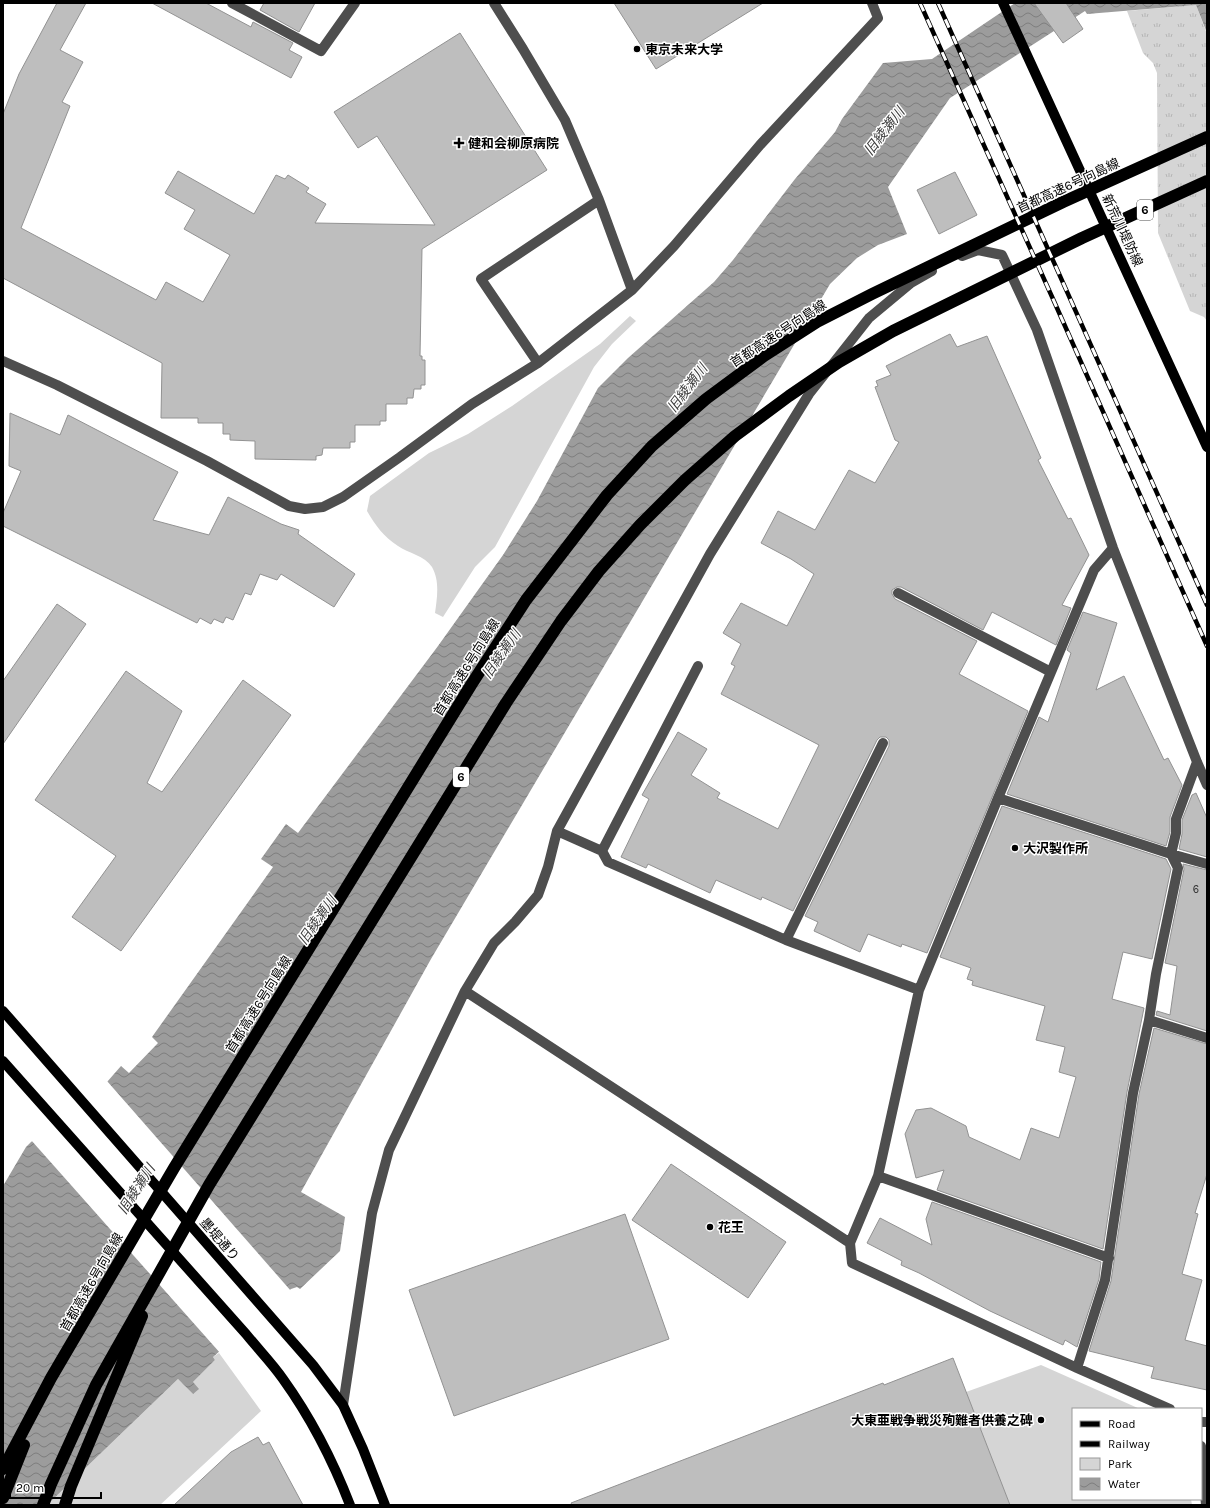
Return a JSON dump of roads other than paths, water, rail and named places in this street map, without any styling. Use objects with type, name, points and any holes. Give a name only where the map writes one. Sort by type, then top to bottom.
[{"type":"highway","name":"首都高速6号向島線","points":[[3,1469],[51,1378],[174,1168],[471,685],[526,600],[607,495],[652,446],[706,399],[764,356],[817,322],[1063,202],[1207,137]]},
{"type":"highway","name":"6","points":[[43,1505],[96,1385],[209,1185],[506,703],[561,621],[599,570],[640,525],[685,480],[735,436],[789,396],[839,362],[893,331],[1068,245],[1207,181]]},
{"type":"highway","points":[[65,1505],[77,1471],[167,1258]]},
{"type":"highway","points":[[3,1498],[51,1378]]},
{"type":"main road","name":"新荒川堤防線","points":[[1004,3],[1207,447]]},
{"type":"main road","name":"墨堤通り","points":[[3,1011],[313,1365],[343,1405],[363,1449],[385,1505]]},
{"type":"main road","points":[[3,1061],[246,1334],[283,1378],[312,1424],[328,1455],[350,1505]]},
{"type":"street","points":[[232,3],[321,51],[355,3]]},
{"type":"street","points":[[494,3],[566,120],[599,200],[632,290]]},
{"type":"street","points":[[3,361],[64,388],[289,506],[305,509],[323,507],[343,497],[472,404],[538,363],[632,290],[674,246],[760,145],[878,18],[872,3]]},
{"type":"street","points":[[538,363],[481,279],[599,200]]},
{"type":"street","points":[[343,1405],[372,1213],[389,1150],[465,991],[494,943],[515,922],[538,895],[548,867],[557,831],[710,554],[810,394],[869,318],[911,283],[946,262],[978,250],[1002,254],[1037,330],[1113,548],[1196,762],[1207,785]]},
{"type":"street","points":[[1113,548],[1094,570],[998,798],[920,990],[878,1176],[850,1243],[852,1263],[1077,1368],[1168,1408]]},
{"type":"street","points":[[898,593],[1051,672]]},
{"type":"street","points":[[602,851],[698,666]]},
{"type":"street","points":[[786,940],[883,743]]},
{"type":"street","points":[[1077,1368],[1105,1280],[1133,1094],[1149,1020],[1156,974],[1178,868],[1171,854],[1176,833],[1176,819],[1196,762]]},
{"type":"street","points":[[998,798],[1171,854],[1207,864]]},
{"type":"street","points":[[557,831],[602,851],[608,862],[786,940],[920,990]]},
{"type":"street","points":[[465,991],[850,1243]]},
{"type":"street","points":[[1149,1020],[1207,1038]]},
{"type":"street","points":[[878,1176],[1109,1258]]},
{"type":"street","points":[[1202,1458],[1206,1505]]},
{"type":"water","name":"旧綾瀬川","points":[[1015,3],[1207,3],[1207,33],[1196,5],[1087,14],[1085,11],[950,98],[888,187],[907,234],[878,245],[857,258],[830,284],[431,959],[301,1192],[345,1217],[340,1251],[300,1289],[297,1287],[291,1289],[213,1357],[215,1360],[193,1382],[199,1389],[193,1394],[178,1379],[47,1505],[3,1505],[3,1186],[26,1147],[107,1082],[121,1066],[129,1073],[158,1043],[152,1037],[273,867],[261,859],[286,824],[298,833],[438,646],[503,555],[537,501],[598,388],[628,358],[714,282],[733,260],[795,179],[835,132],[842,119],[883,63],[932,59]]},
{"type":"railway","points":[[920,3],[1207,646]]},
{"type":"railway","points":[[938,3],[1207,605]]},
{"type":"place","name":"東京未来大学","points":[[637,49]]},
{"type":"place","name":"健和会柳原病院","points":[[459,143]]},
{"type":"place","name":"大沢製作所","points":[[1015,848]]},
{"type":"place","name":"花王","points":[[710,1227]]},
{"type":"place","name":"大東亜戦争戦災殉難者供養之碑","points":[[1041,1420]]}]
